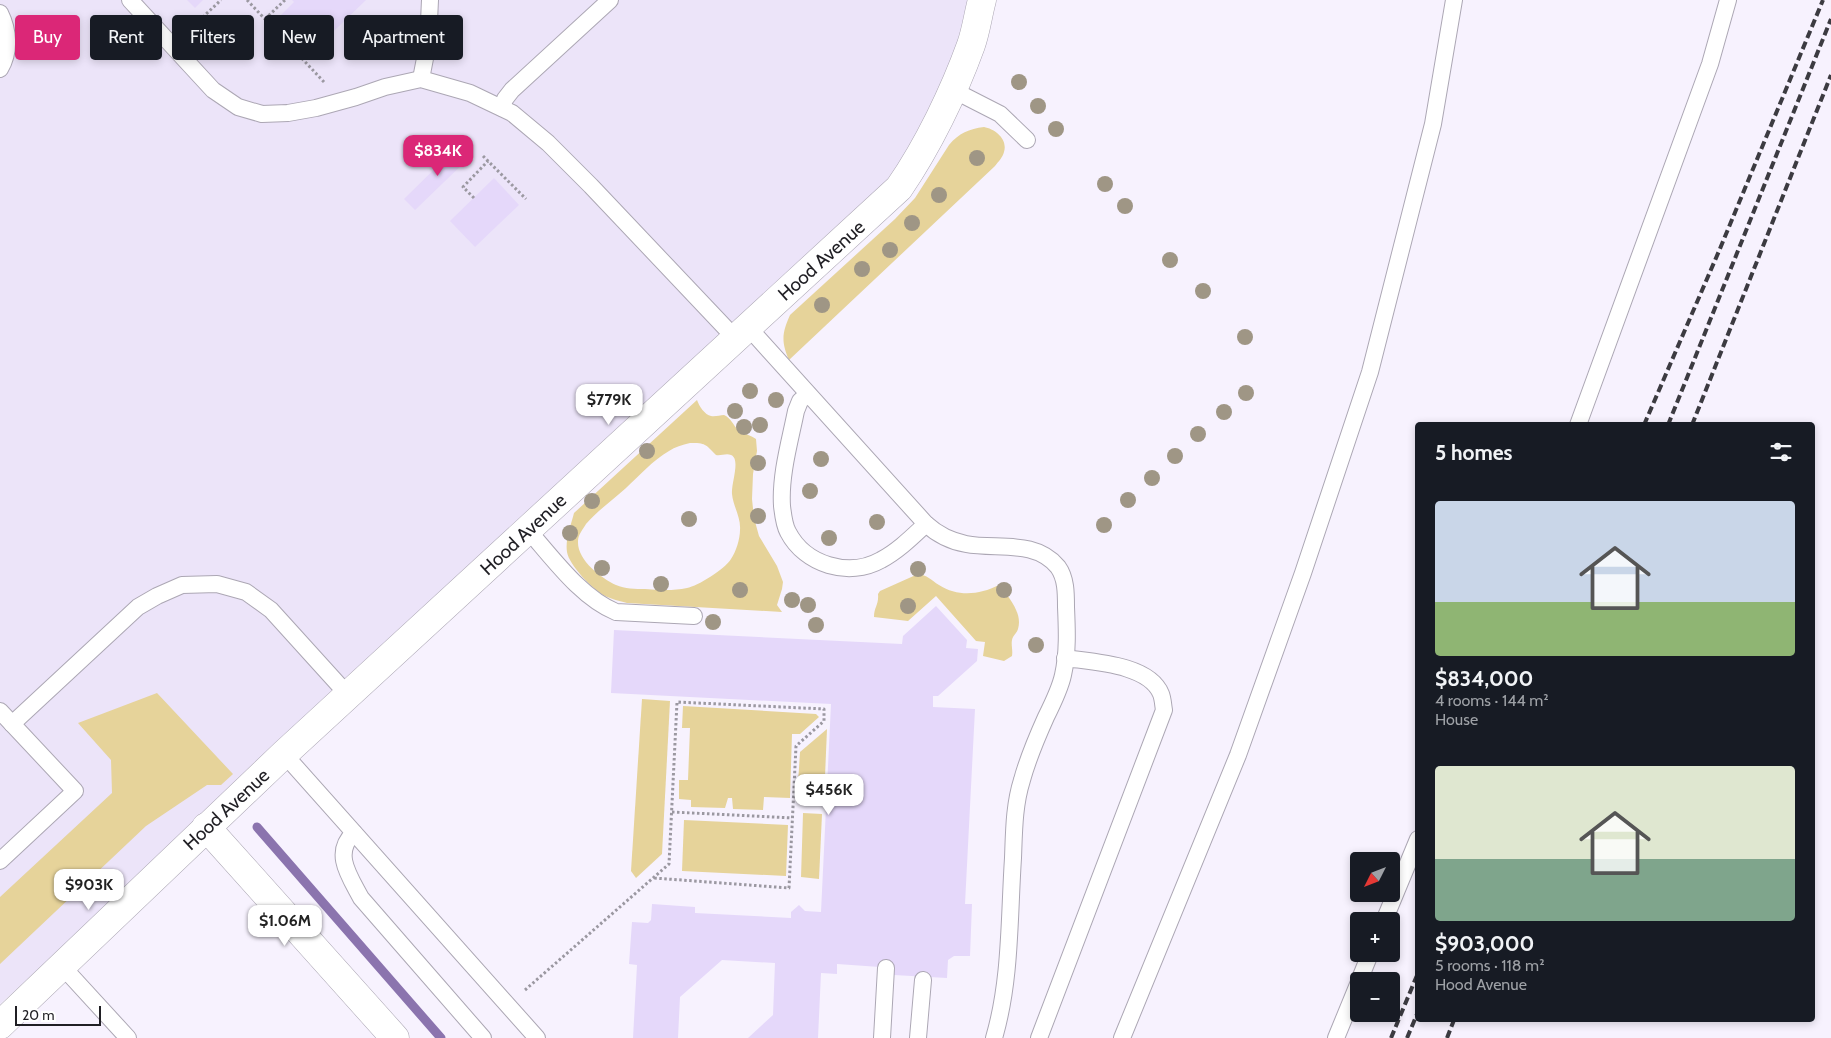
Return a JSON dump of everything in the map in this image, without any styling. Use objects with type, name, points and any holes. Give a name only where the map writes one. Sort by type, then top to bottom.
[{"type":"street","name":"Hood Avenue","points":[[0,1025],[284,754],[899,188],[912,168],[953,90],[972,43],[982,0]]},
{"type":"street","points":[[206,827],[395,1038]]},
{"type":"lane","points":[[130,0],[172,46]]},
{"type":"lane","points":[[421,79],[428,43],[430,0]]},
{"type":"lane","points":[[502,108],[505,99],[512,90],[610,0]]},
{"type":"lane","points":[[1122,1038],[1238,755],[1303,573],[1370,372],[1433,124],[1454,0]]},
{"type":"lane","points":[[1579,422],[1710,64],[1728,0]]},
{"type":"lane","points":[[0,13],[4,22],[7,41],[4,61],[0,69]]},
{"type":"lane","points":[[185,60],[213,90],[238,108],[262,114],[288,113],[316,108],[385,86],[421,79],[470,93],[512,113],[548,143],[742,333],[808,394],[935,533],[957,542],[968,544],[1026,548],[1050,558],[1063,576],[1066,591],[1067,629],[1065,658],[1058,690],[1021,781],[1015,814],[1006,978],[1001,1015],[994,1038]]},
{"type":"lane","points":[[953,90],[1000,114],[1026,140]]},
{"type":"lane","points":[[808,394],[800,401],[796,411],[783,484],[782,504],[784,519],[787,531],[797,545],[819,562],[832,567],[866,566],[880,561],[894,552],[926,524]]},
{"type":"lane","points":[[527,530],[581,589],[604,607],[616,612],[694,616]]},
{"type":"lane","points":[[12,724],[138,607],[182,585],[217,584],[246,592],[271,610],[348,695]]},
{"type":"lane","points":[[1039,1038],[1164,710],[1161,693],[1152,681],[1133,670],[1065,658]]},
{"type":"lane","points":[[0,710],[75,791],[0,861]]},
{"type":"lane","points":[[284,754],[537,1038]]},
{"type":"lane","points":[[354,833],[348,838],[343,850],[346,871],[361,898],[483,1038]]},
{"type":"lane","points":[[1388,912],[1415,846]]},
{"type":"lane","points":[[62,966],[128,1038]]},
{"type":"lane","points":[[882,1038],[886,968]]},
{"type":"lane","points":[[918,1038],[923,980]]},
{"type":"lane","points":[[1336,1038],[1350,1004]]},
{"type":"path","points":[[205,15],[221,0]]},
{"type":"path","points":[[247,0],[264,18]]},
{"type":"path","points":[[269,15],[285,0]]},
{"type":"path","points":[[304,60],[342,101]]},
{"type":"path","points":[[483,156],[526,198]]},
{"type":"path","points":[[474,198],[463,187],[488,161]]},
{"type":"path","points":[[508,1006],[669,864],[677,702],[824,709],[824,721],[796,746],[789,888],[654,878]]},
{"type":"path","points":[[672,812],[792,818]]},
{"type":"shaded area","points":[[0,0],[979,0],[897,187],[0,1004]]},
{"type":"shaded area","points":[[984,127],[1000,135],[1004,143],[1003,154],[995,166],[789,360],[784,338],[785,327],[790,315],[895,219],[915,198],[949,145],[957,137],[965,132]]},
{"type":"shaded area","points":[[697,400],[707,414],[726,416],[738,430],[756,439],[757,451],[753,474],[752,499],[754,518],[759,536],[777,566],[783,582],[777,605],[782,612],[627,603],[605,596],[582,577],[572,564],[567,552],[567,543],[574,513]],"holes":[[[690,443],[705,445],[716,455],[727,454],[734,457],[732,494],[740,530],[735,553],[728,563],[717,572],[692,587],[661,590],[626,588],[616,585],[591,568],[581,555],[578,541],[581,532],[595,514],[657,459],[676,447]]]},
{"type":"shaded area","points":[[918,574],[946,589],[961,593],[976,593],[999,585],[1017,611],[1019,623],[1017,632],[1012,640],[1012,656],[1004,661],[983,656],[985,642],[976,641],[936,596],[908,621],[874,617],[880,591]]},
{"type":"shaded area","points":[[157,693],[233,774],[221,785],[207,785],[146,826],[0,964],[0,897],[112,793],[111,760],[78,723]]},
{"type":"shaded area","points":[[642,699],[670,701],[662,854],[636,878],[631,871]]},
{"type":"shaded area","points":[[683,706],[816,714],[819,717],[800,734],[792,734],[790,798],[764,797],[763,810],[733,809],[732,798],[728,798],[725,808],[691,807],[691,800],[679,799],[679,780],[688,780],[690,728],[682,728]]},
{"type":"shaded area","points":[[827,729],[824,800],[797,799],[800,752]]},
{"type":"shaded area","points":[[803,813],[822,814],[819,879],[801,877]]},
{"type":"shaded area","points":[[684,820],[788,825],[786,876],[682,871]]},
{"type":"building","points":[[187,0],[203,0],[195,8]]},
{"type":"building","points":[[292,0],[366,0],[350,15],[344,15],[344,21],[334,31],[334,15],[281,15],[294,2]]},
{"type":"building","points":[[460,144],[472,155],[415,210],[404,199]]},
{"type":"building","points":[[494,178],[519,205],[475,247],[450,221]]},
{"type":"building","points":[[936,606],[967,640],[966,648],[978,649],[977,661],[938,696],[933,696],[933,707],[975,709],[965,904],[972,904],[970,956],[954,956],[948,960],[947,978],[894,975],[894,968],[837,964],[837,974],[821,973],[818,1038],[748,1038],[773,1015],[775,963],[722,960],[680,997],[678,1038],[633,1038],[637,965],[629,964],[632,922],[648,923],[651,920],[652,904],[695,907],[695,913],[791,918],[791,912],[799,905],[805,911],[821,912],[831,704],[611,693],[614,630],[902,644],[903,636]]},
{"type":"waterway","points":[[257,827],[441,1038]]},
{"type":"railway","points":[[1645,422],[1719,251],[1823,0]]},
{"type":"railway","points":[[1669,422],[1831,19]]},
{"type":"railway","points":[[1693,422],[1831,75]]},
{"type":"railway","points":[[1391,1038],[1415,980]]},
{"type":"railway","points":[[1407,1038],[1415,1019]]},
{"type":"railway","points":[[1447,1038],[1453,1022]]}]
